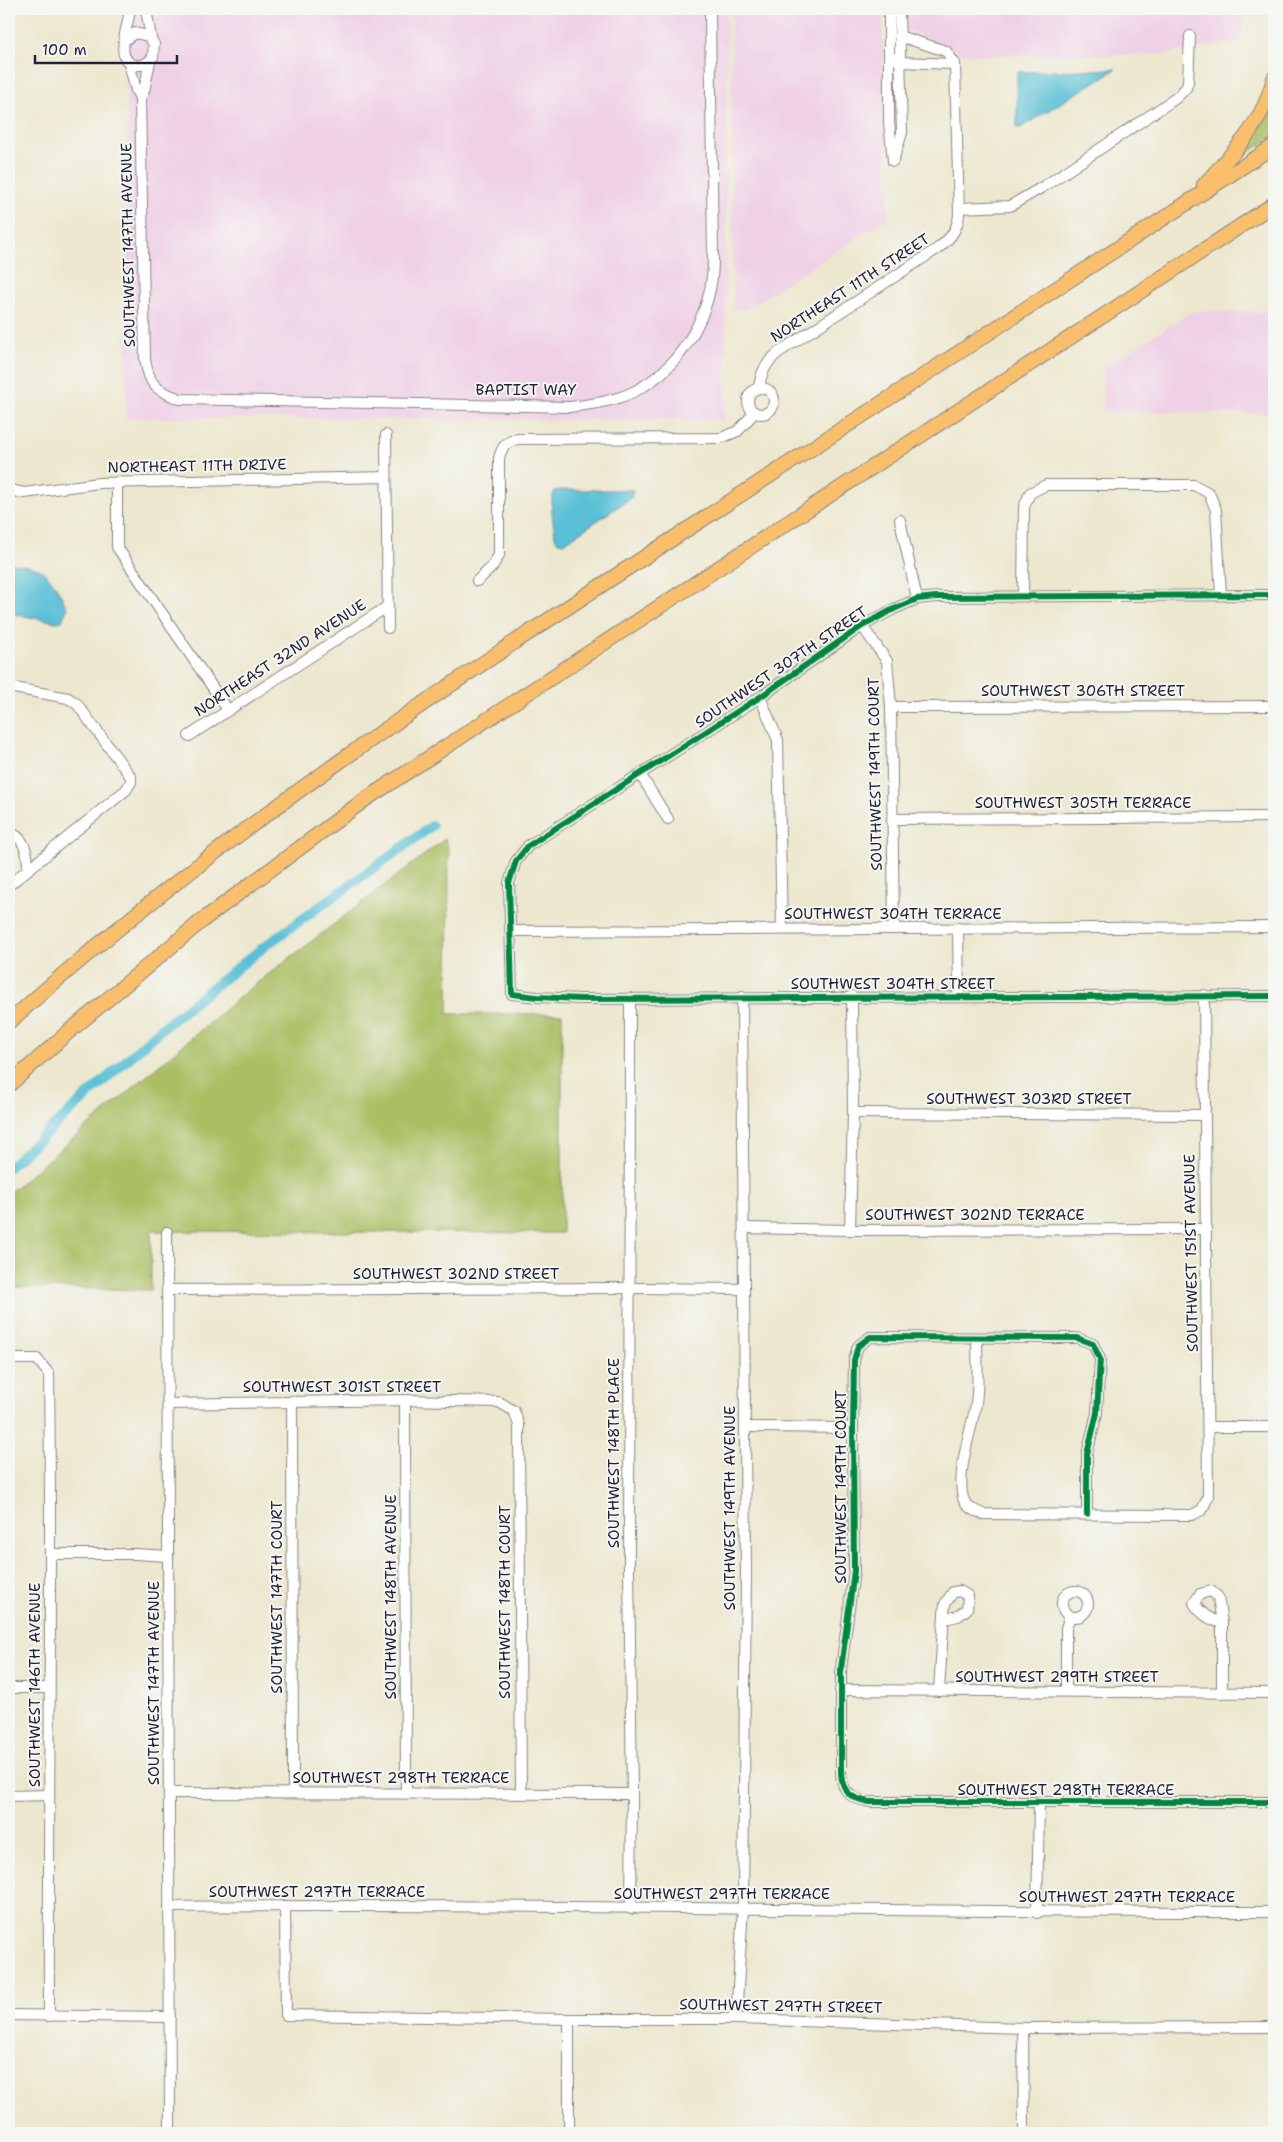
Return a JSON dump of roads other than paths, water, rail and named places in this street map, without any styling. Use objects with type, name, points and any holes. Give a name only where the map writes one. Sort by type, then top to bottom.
[{"type":"highway","points":[[1193,200],[1205,184],[1225,165],[1244,142],[1261,114],[1274,78]]},
{"type":"highway","points":[[9,1022],[144,908],[327,768],[562,611],[1274,146]]},
{"type":"highway","points":[[9,1085],[174,943],[364,801],[1274,204]]},
{"type":"street","points":[[130,9],[123,53],[129,63],[138,66],[150,61],[155,48],[151,38],[146,9]]},
{"type":"street","name":"BAPTIST WAY","points":[[156,387],[180,399],[570,407],[610,400],[637,390],[665,371],[687,342],[701,319],[709,297],[713,272],[710,9]]},
{"type":"street","points":[[889,9],[889,122],[893,160],[902,132],[898,9]]},
{"type":"street","points":[[125,40],[135,33],[144,34],[151,38]]},
{"type":"street","points":[[899,36],[946,51],[955,64]]},
{"type":"street","points":[[959,208],[1006,207],[1020,201],[1176,98],[1186,88],[1188,82],[1190,36]]},
{"type":"street","points":[[888,45],[900,62],[955,64]]},
{"type":"street","points":[[929,62],[937,55],[935,46]]},
{"type":"street","name":"SOUTHWEST 147TH AVENUE","points":[[140,98],[144,91],[150,61]]},
{"type":"street","name":"SOUTHWEST 147TH AVENUE","points":[[129,63],[140,98],[145,358],[148,377],[156,387]]},
{"type":"street","name":"NORTHEAST 11TH STREET","points":[[755,412],[750,408],[748,399],[752,391],[760,388],[760,379],[766,364],[780,352],[948,241],[957,227],[959,208],[955,64]]},
{"type":"street","points":[[477,580],[492,567],[499,555],[499,458],[507,443],[518,439],[721,438],[738,430],[755,412],[765,413],[774,405],[771,392],[760,388]]},
{"type":"street","name":"NORTHEAST 32ND AVENUE","points":[[386,435],[388,628]]},
{"type":"street","name":"NORTHEAST 11TH DRIVE","points":[[9,490],[24,493],[117,482],[386,477]]},
{"type":"street","points":[[117,482],[117,547],[228,710]]},
{"type":"street","points":[[1023,596],[1024,507],[1030,493],[1046,485],[1194,486],[1209,493],[1216,510],[1221,595]]},
{"type":"street","points":[[900,520],[917,599]]},
{"type":"street","name":"SOUTHWEST 307TH STREET","points":[[511,930],[509,883],[516,861],[528,846],[760,697],[862,626],[894,609],[917,599],[937,597],[1274,594]]},
{"type":"street","name":"NORTHEAST 32ND AVENUE","points":[[189,736],[388,606]]},
{"type":"street","name":"SOUTHWEST 149TH COURT","points":[[862,626],[887,661],[891,706],[894,929]]},
{"type":"street","points":[[9,687],[68,698],[77,704],[131,777],[131,782],[126,790],[9,885]]},
{"type":"street","points":[[760,697],[778,740],[782,929]]},
{"type":"street","name":"SOUTHWEST 306TH STREET","points":[[891,706],[1274,706]]},
{"type":"street","points":[[640,774],[668,819]]},
{"type":"street","name":"SOUTHWEST 305TH TERRACE","points":[[892,819],[1274,817]]},
{"type":"street","points":[[9,832],[21,840],[28,854],[28,868]]},
{"type":"street","name":"SOUTHWEST 304TH TERRACE","points":[[511,930],[1274,927]]},
{"type":"street","points":[[958,928],[959,997]]},
{"type":"street","name":"SOUTHWEST 304TH STREET","points":[[511,930],[512,994],[537,997],[1274,996]]},
{"type":"street","name":"SOUTHWEST 151ST AVENUE","points":[[1086,1514],[1192,1515],[1202,1510],[1208,1497],[1204,995]]},
{"type":"street","points":[[850,1230],[853,1113],[852,996]]},
{"type":"street","name":"SOUTHWEST 149TH AVENUE","points":[[736,2019],[743,1908],[746,1427],[742,997]]},
{"type":"street","name":"SOUTHWEST 148TH PLACE","points":[[630,998],[629,1569],[632,1794],[631,1909]]},
{"type":"street","name":"SOUTHWEST 303RD STREET","points":[[853,1113],[1205,1115]]},
{"type":"street","name":"SOUTHWEST 302ND TERRACE","points":[[744,1228],[850,1230],[1206,1229]]},
{"type":"street","name":"SOUTHWEST 147TH AVENUE","points":[[167,1232],[170,2133]]},
{"type":"street","name":"SOUTHWEST 302ND STREET","points":[[168,1290],[744,1289]]},
{"type":"street","name":"SOUTHWEST 149TH COURT","points":[[858,1800],[846,1793],[841,1782],[840,1690],[842,1651],[854,1571],[854,1360],[858,1346],[870,1337],[978,1338]]},
{"type":"street","points":[[978,1338],[1077,1338],[1093,1344],[1100,1359],[1097,1413],[1087,1454],[1086,1514],[983,1514],[969,1508],[963,1497],[962,1475],[976,1402],[978,1338]]},
{"type":"street","name":"SOUTHWEST 146TH AVENUE","points":[[9,1359],[37,1359],[49,1374],[51,1554],[48,1688],[49,2016]]},
{"type":"street","name":"SOUTHWEST 301ST STREET","points":[[168,1404],[405,1400],[499,1402],[514,1411]]},
{"type":"street","name":"SOUTHWEST 148TH AVENUE","points":[[405,1400],[406,1793]]},
{"type":"street","name":"SOUTHWEST 147TH COURT","points":[[292,1401],[293,1792]]},
{"type":"street","name":"SOUTHWEST 148TH COURT","points":[[514,1411],[519,1425],[521,1794]]},
{"type":"street","points":[[746,1427],[853,1428]]},
{"type":"street","points":[[1208,1427],[1274,1427]]},
{"type":"street","points":[[51,1554],[168,1556]]},
{"type":"street","points":[[1066,1691],[1066,1628],[1070,1616]]},
{"type":"street","points":[[939,1691],[944,1619]]},
{"type":"street","points":[[1222,1623],[1222,1693]]},
{"type":"street","points":[[9,1688],[48,1688]]},
{"type":"street","name":"SOUTHWEST 299TH STREET","points":[[840,1690],[1274,1693]]},
{"type":"street","name":"SOUTHWEST 298TH TERRACE","points":[[169,1793],[632,1794]]},
{"type":"street","points":[[9,1796],[49,1795]]},
{"type":"street","name":"SOUTHWEST 298TH TERRACE","points":[[858,1800],[1274,1802]]},
{"type":"street","points":[[1037,1912],[1039,1802]]},
{"type":"street","name":"SOUTHWEST 297TH STREET","points":[[286,1906],[286,2015],[736,2019],[1023,2028],[1274,2027]]},
{"type":"street","name":"SOUTHWEST 297TH TERRACE","points":[[170,1907],[743,1908],[1037,1912],[1274,1912]]},
{"type":"street","points":[[9,2015],[170,2017]]},
{"type":"street","points":[[569,2019],[569,2133]]},
{"type":"street","points":[[1023,2028],[1024,2133]]},
{"type":"water","points":[[1116,69],[1020,128],[1017,128],[1017,72]]},
{"type":"water","points":[[633,490],[631,498],[564,543],[558,542],[555,537],[552,514],[553,496],[555,491]]},
{"type":"water","points":[[9,563],[36,568],[51,579],[67,609],[62,621],[56,622],[9,613]]},
{"type":"waterway","points":[[9,1167],[162,1028],[265,946],[432,826]]}]
